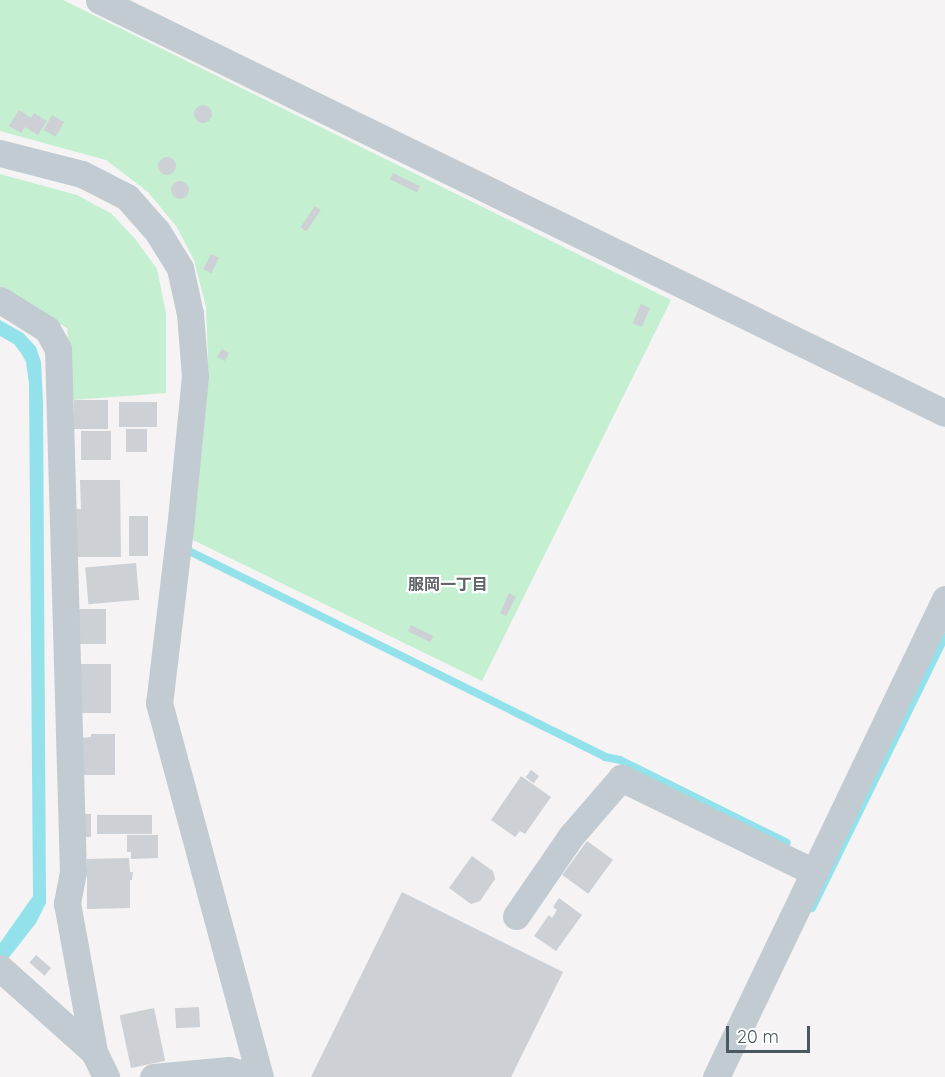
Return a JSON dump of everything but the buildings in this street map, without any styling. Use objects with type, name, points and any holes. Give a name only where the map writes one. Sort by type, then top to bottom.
[{"type":"street","points":[[99,0],[945,414]]},
{"type":"street","points":[[0,153],[82,174],[127,197],[157,231],[180,268],[190,314],[195,376],[159,703],[260,1077]]},
{"type":"street","points":[[0,300],[47,329],[58,349],[73,872],[67,903],[94,1052],[106,1077]]},
{"type":"street","points":[[716,1077],[945,599]]},
{"type":"street","points":[[516,916],[571,836],[621,778],[814,872]]},
{"type":"street","points":[[4,971],[94,1052]]},
{"type":"street","points":[[153,1077],[229,1070],[255,1077]]},
{"type":"green space","points":[[0,0],[63,0],[671,300],[482,681],[191,539],[208,356],[206,307],[194,260],[176,226],[148,192],[106,160],[0,131]]},
{"type":"green space","points":[[0,174],[77,195],[112,214],[136,240],[157,269],[166,313],[166,393],[72,400],[67,328],[0,287]]},
{"type":"water","points":[[0,320],[23,333],[36,347],[41,362],[46,903],[36,923],[0,969],[0,943],[33,896],[29,383],[26,362],[21,353],[14,344],[0,336]]},
{"type":"waterway","points":[[191,552],[605,757],[620,760],[787,843]]},
{"type":"waterway","points":[[812,908],[945,637]]},
{"type":"district","name":"服岡一丁目","points":[[448,584]]}]
